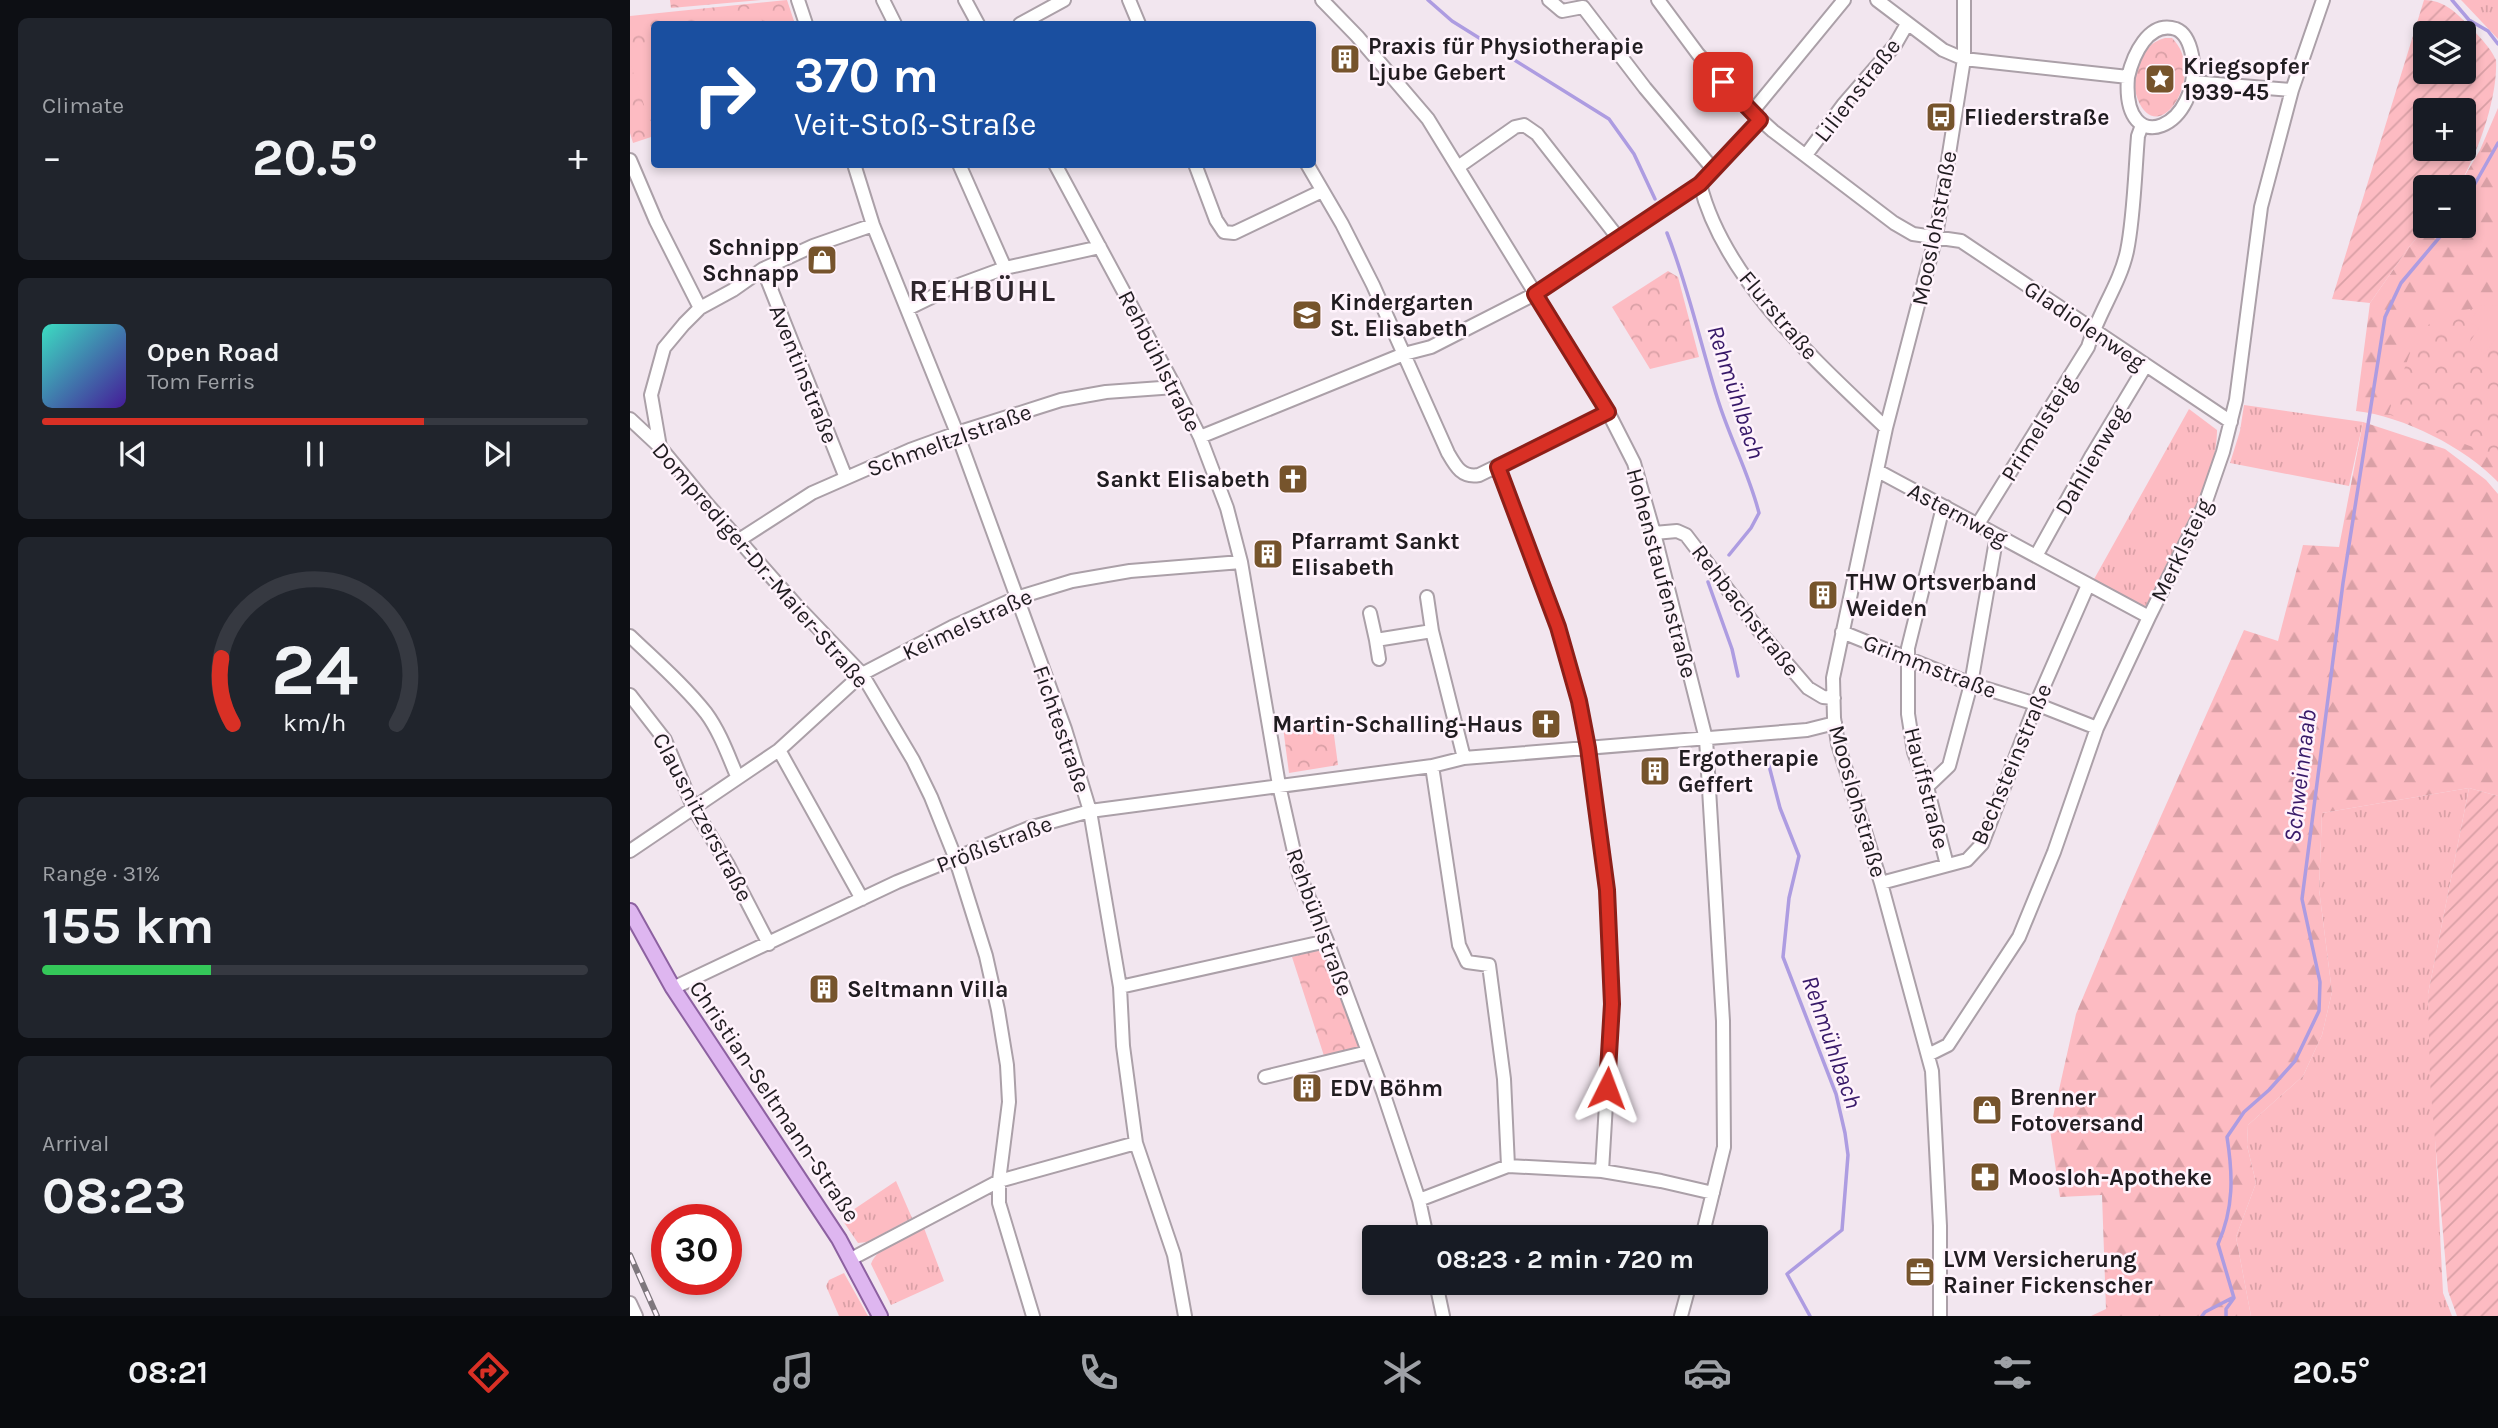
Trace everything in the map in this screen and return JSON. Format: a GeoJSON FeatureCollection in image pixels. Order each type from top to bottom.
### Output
{"type":"FeatureCollection","features":[{"type":"Feature","properties":{"kind":"main road","name":"Christian-Seltmann-Straße"},"geometry":{"type":"LineString","coordinates":[[630,911],[673,988],[851,1259],[880,1316]]}},
{"type":"Feature","properties":{"kind":"street"},"geometry":{"type":"LineString","coordinates":[[798,0],[805,21]]}},
{"type":"Feature","properties":{"kind":"street"},"geometry":{"type":"LineString","coordinates":[[883,0],[894,21]]}},
{"type":"Feature","properties":{"kind":"street"},"geometry":{"type":"LineString","coordinates":[[965,0],[976,21]]}},
{"type":"Feature","properties":{"kind":"street"},"geometry":{"type":"LineString","coordinates":[[1026,21],[1064,0]]}},
{"type":"Feature","properties":{"kind":"street"},"geometry":{"type":"LineString","coordinates":[[1129,0],[1138,21]]}},
{"type":"Feature","properties":{"kind":"street","name":"Hohenstaufenstraße"},"geometry":{"type":"LineString","coordinates":[[1322,0],[1357,36],[1428,119],[1608,412],[1634,463],[1706,739],[1723,1021],[1724,1147],[1705,1225]]}},
{"type":"Feature","properties":{"kind":"street"},"geometry":{"type":"LineString","coordinates":[[1549,0],[1562,11],[1583,8],[1713,169]]}},
{"type":"Feature","properties":{"kind":"street"},"geometry":{"type":"LineString","coordinates":[[1569,10],[1581,0]]}},
{"type":"Feature","properties":{"kind":"street","name":"Gladiolenweg"},"geometry":{"type":"LineString","coordinates":[[1658,0],[1698,54],[1756,116],[1894,223],[1913,234],[1961,241],[2231,422]]}},
{"type":"Feature","properties":{"kind":"street"},"geometry":{"type":"LineString","coordinates":[[1200,437],[1404,355],[1431,347],[1535,294],[1619,239],[1700,184],[1756,116],[1844,0]]}},
{"type":"Feature","properties":{"kind":"street"},"geometry":{"type":"LineString","coordinates":[[1877,0],[1943,50],[1964,60],[2128,77]]}},
{"type":"Feature","properties":{"kind":"street","name":"Mooslohstraße"},"geometry":{"type":"LineString","coordinates":[[1940,1316],[1937,1150],[1932,1071],[1881,883],[1839,744],[1833,678],[1886,428],[1936,236],[1964,60],[1965,0]]}},
{"type":"Feature","properties":{"kind":"street","name":"Merklsteig"},"geometry":{"type":"LineString","coordinates":[[1928,1055],[1948,1045],[2019,937],[2054,852],[2097,728],[2206,504],[2231,422],[2255,234],[2292,90],[2323,0]]}},
{"type":"Feature","properties":{"kind":"street","name":"Lilienstraße"},"geometry":{"type":"LineString","coordinates":[[1806,155],[1843,105],[1895,45],[1907,24]]}},
{"type":"Feature","properties":{"kind":"street"},"geometry":{"type":"LineString","coordinates":[[2173,28],[2180,32],[2189,43],[2193,66],[2192,82],[2187,102],[2177,117],[2168,124],[2152,128],[2142,125],[2135,118],[2128,102],[2128,77],[2134,55],[2146,38],[2161,29],[2173,28]]}},
{"type":"Feature","properties":{"kind":"street"},"geometry":{"type":"LineString","coordinates":[[2192,82],[2292,90]]}},
{"type":"Feature","properties":{"kind":"street"},"geometry":{"type":"LineString","coordinates":[[1458,167],[1515,127],[1524,125],[1537,134],[1619,239]]}},
{"type":"Feature","properties":{"kind":"street","name":"Primelsteig"},"geometry":{"type":"LineString","coordinates":[[1978,524],[2088,346],[2093,329],[2112,291],[2127,251],[2138,136],[2142,125]]}},
{"type":"Feature","properties":{"kind":"street"},"geometry":{"type":"LineString","coordinates":[[630,160],[656,220],[700,308]]}},
{"type":"Feature","properties":{"kind":"street","name":"Fichtestraße"},"geometry":{"type":"LineString","coordinates":[[855,168],[873,225],[957,433],[1065,729],[1090,811],[1119,987],[1123,1046],[1136,1143],[1174,1255],[1185,1316]]}},
{"type":"Feature","properties":{"kind":"street"},"geometry":{"type":"LineString","coordinates":[[961,168],[1005,268]]}},
{"type":"Feature","properties":{"kind":"street","name":"Rehbühlstraße"},"geometry":{"type":"LineString","coordinates":[[1057,168],[1200,437],[1227,508],[1241,562],[1279,785],[1299,874],[1368,1052],[1419,1200],[1424,1225]]}},
{"type":"Feature","properties":{"kind":"street"},"geometry":{"type":"LineString","coordinates":[[1196,168],[1216,220],[1224,232],[1234,233],[1322,191]]}},
{"type":"Feature","properties":{"kind":"street"},"geometry":{"type":"LineString","coordinates":[[1309,168],[1367,273],[1455,465],[1466,475],[1471,476],[1498,467],[1608,412]]}},
{"type":"Feature","properties":{"kind":"street","name":"Flurstraße"},"geometry":{"type":"LineString","coordinates":[[1700,184],[1711,222],[1743,272],[1789,332],[1886,428]]}},
{"type":"Feature","properties":{"kind":"street"},"geometry":{"type":"LineString","coordinates":[[660,447],[651,395],[664,348],[700,308],[763,269],[813,246],[873,225]]}},
{"type":"Feature","properties":{"kind":"street"},"geometry":{"type":"LineString","coordinates":[[907,309],[948,289],[1005,268],[1100,247]]}},
{"type":"Feature","properties":{"kind":"street","name":"Aventinstraße"},"geometry":{"type":"LineString","coordinates":[[763,269],[846,478]]}},
{"type":"Feature","properties":{"kind":"street","name":"Dahlienweg"},"geometry":{"type":"LineString","coordinates":[[2036,556],[2146,365]]}},
{"type":"Feature","properties":{"kind":"street","name":"Schmeltzlstraße"},"geometry":{"type":"LineString","coordinates":[[739,540],[811,493],[957,433],[1061,400],[1106,392],[1175,387]]}},
{"type":"Feature","properties":{"kind":"street","name":"Domprediger-Dr.-Maier-Straße"},"geometry":{"type":"LineString","coordinates":[[630,419],[660,447],[797,606],[862,674],[913,760],[956,857],[986,956],[1007,1065],[1009,1102],[999,1181],[999,1203],[1033,1316]]}},
{"type":"Feature","properties":{"kind":"street"},"geometry":{"type":"LineString","coordinates":[[630,440],[641,431]]}},
{"type":"Feature","properties":{"kind":"street"},"geometry":{"type":"LineString","coordinates":[[1498,467],[1558,627],[1579,701],[1588,748],[1607,890],[1612,1004],[1602,1171]]}},
{"type":"Feature","properties":{"kind":"street","name":"Asternweg"},"geometry":{"type":"LineString","coordinates":[[1878,471],[2149,617]]}},
{"type":"Feature","properties":{"kind":"street","name":"Hauffstraße"},"geometry":{"type":"LineString","coordinates":[[1946,507],[1941,515],[1908,648],[1908,714],[1914,752],[1927,787],[1947,865]]}},
{"type":"Feature","properties":{"kind":"street","name":"Rehbachstraße"},"geometry":{"type":"LineString","coordinates":[[1654,533],[1677,531],[1686,535],[1764,637],[1808,688],[1824,697],[1834,698]]}},
{"type":"Feature","properties":{"kind":"street"},"geometry":{"type":"LineString","coordinates":[[1927,787],[1949,766],[1971,684],[1995,546],[2000,537]]}},
{"type":"Feature","properties":{"kind":"street","name":"Keimelstraße"},"geometry":{"type":"LineString","coordinates":[[630,851],[779,750],[862,674],[952,627],[1017,598],[1072,581],[1129,571],[1241,562]]}},
{"type":"Feature","properties":{"kind":"street","name":"Bechsteinstraße"},"geometry":{"type":"LineString","coordinates":[[1881,883],[1967,860],[1982,844],[2036,704],[2088,585]]}},
{"type":"Feature","properties":{"kind":"street"},"geometry":{"type":"LineString","coordinates":[[1427,597],[1432,631],[1464,758]]}},
{"type":"Feature","properties":{"kind":"street"},"geometry":{"type":"LineString","coordinates":[[1370,613],[1380,659]]}},
{"type":"Feature","properties":{"kind":"street"},"geometry":{"type":"LineString","coordinates":[[1376,640],[1432,631]]}},
{"type":"Feature","properties":{"kind":"street","name":"Grimmstraße"},"geometry":{"type":"LineString","coordinates":[[1842,632],[1971,684],[2036,704],[2097,728]]}},
{"type":"Feature","properties":{"kind":"street"},"geometry":{"type":"LineString","coordinates":[[630,636],[687,691],[706,714],[721,738],[737,776]]}},
{"type":"Feature","properties":{"kind":"street","name":"Clausnitzerstraße"},"geometry":{"type":"LineString","coordinates":[[630,695],[665,740],[693,807],[728,864],[769,944]]}},
{"type":"Feature","properties":{"kind":"street","name":"Prößlstraße"},"geometry":{"type":"LineString","coordinates":[[673,988],[956,857],[1029,828],[1090,811],[1432,766],[1464,758],[1807,730],[1835,723]]}},
{"type":"Feature","properties":{"kind":"street"},"geometry":{"type":"LineString","coordinates":[[779,750],[862,899]]}},
{"type":"Feature","properties":{"kind":"street"},"geometry":{"type":"LineString","coordinates":[[1432,766],[1459,945],[1467,962],[1489,965],[1504,1079],[1508,1166]]}},
{"type":"Feature","properties":{"kind":"street"},"geometry":{"type":"LineString","coordinates":[[1119,987],[1327,941]]}},
{"type":"Feature","properties":{"kind":"street"},"geometry":{"type":"LineString","coordinates":[[1265,1077],[1368,1052]]}},
{"type":"Feature","properties":{"kind":"street"},"geometry":{"type":"LineString","coordinates":[[851,1259],[999,1181],[1136,1143]]}},
{"type":"Feature","properties":{"kind":"street"},"geometry":{"type":"LineString","coordinates":[[1419,1200],[1508,1166],[1602,1171],[1713,1193]]}},
{"type":"Feature","properties":{"kind":"street"},"geometry":{"type":"LineString","coordinates":[[1439,1295],[1443,1316]]}},
{"type":"Feature","properties":{"kind":"street"},"geometry":{"type":"LineString","coordinates":[[1681,1316],[1687,1295]]}},
{"type":"Feature","properties":{"kind":"street"},"geometry":{"type":"LineString","coordinates":[[630,1303],[636,1316]]}},
{"type":"Feature","properties":{"kind":"green space"},"geometry":{"type":"Polygon","coordinates":[[[670,0],[761,0],[671,8],[670,0]]]}},
{"type":"Feature","properties":{"kind":"green space"},"geometry":{"type":"Polygon","coordinates":[[[787,0],[794,21],[651,21],[651,137],[633,143],[630,133],[630,16],[787,0]]]}},
{"type":"Feature","properties":{"kind":"green space"},"geometry":{"type":"Polygon","coordinates":[[[2424,0],[2449,8],[2464,21],[2418,21],[2424,0]]]}},
{"type":"Feature","properties":{"kind":"green space"},"geometry":{"type":"Polygon","coordinates":[[[2461,0],[2498,0],[2498,39],[2463,2],[2461,0]]]}},
{"type":"Feature","properties":{"kind":"green space"},"geometry":{"type":"Polygon","coordinates":[[[757,6],[762,21],[712,21],[757,6]]]}},
{"type":"Feature","properties":{"kind":"green space"},"geometry":{"type":"Polygon","coordinates":[[[2476,34],[2496,60],[2494,92],[2479,143],[2476,150],[2476,98],[2413,98],[2413,161],[2471,161],[2464,175],[2413,175],[2413,238],[2417,238],[2370,303],[2332,299],[2413,36],[2413,84],[2476,84],[2476,34]]]}},
{"type":"Feature","properties":{"kind":"green space"},"geometry":{"type":"Polygon","coordinates":[[[2165,38],[2172,38],[2182,53],[2185,69],[2183,86],[2176,101],[2167,112],[2157,116],[2147,113],[2138,100],[2135,76],[2147,49],[2165,38]]]}},
{"type":"Feature","properties":{"kind":"green space"},"geometry":{"type":"Polygon","coordinates":[[[651,42],[651,120],[630,63],[630,49],[651,42]]]}},
{"type":"Feature","properties":{"kind":"green space"},"geometry":{"type":"Polygon","coordinates":[[[2498,108],[2498,482],[2469,457],[2433,436],[2394,419],[2356,411],[2370,303],[2417,238],[2476,238],[2476,175],[2465,175],[2476,161],[2498,108]]]}},
{"type":"Feature","properties":{"kind":"green space"},"geometry":{"type":"Polygon","coordinates":[[[1668,271],[1678,277],[1699,357],[1650,369],[1612,307],[1668,271]]]}},
{"type":"Feature","properties":{"kind":"green space"},"geometry":{"type":"Polygon","coordinates":[[[2498,305],[2498,457],[2388,414],[2418,331],[2450,312],[2498,305]]]}},
{"type":"Feature","properties":{"kind":"green space"},"geometry":{"type":"Polygon","coordinates":[[[2498,305],[2498,341],[2495,339],[2485,354],[2469,343],[2479,328],[2470,323],[2479,306],[2498,305]]]}},
{"type":"Feature","properties":{"kind":"green space"},"geometry":{"type":"Polygon","coordinates":[[[2244,405],[2363,422],[2349,486],[2230,463],[2240,431],[2244,405]]]}},
{"type":"Feature","properties":{"kind":"green space"},"geometry":{"type":"Polygon","coordinates":[[[2189,409],[2217,430],[2210,473],[2191,521],[2145,607],[2093,581],[2189,409]]]}},
{"type":"Feature","properties":{"kind":"green space"},"geometry":{"type":"Polygon","coordinates":[[[2363,422],[2445,449],[2486,480],[2498,494],[2498,796],[2469,788],[2322,813],[2319,889],[2332,992],[2322,1035],[2303,1076],[2248,1125],[2247,1145],[2256,1183],[2236,1237],[2251,1316],[2091,1316],[2106,1309],[2102,1195],[2060,1197],[2050,1130],[2076,1014],[2244,630],[2278,641],[2303,545],[2339,547],[2363,422]]]}},
{"type":"Feature","properties":{"kind":"green space"},"geometry":{"type":"Polygon","coordinates":[[[1332,720],[1338,765],[1289,773],[1283,727],[1332,720]]]}},
{"type":"Feature","properties":{"kind":"green space"},"geometry":{"type":"Polygon","coordinates":[[[2469,788],[2428,994],[2443,1293],[2452,1316],[2251,1316],[2236,1237],[2256,1183],[2247,1145],[2248,1125],[2303,1076],[2322,1035],[2332,992],[2319,889],[2322,813],[2469,788]]]}},
{"type":"Feature","properties":{"kind":"green space"},"geometry":{"type":"Polygon","coordinates":[[[2469,788],[2498,796],[2498,1316],[2457,1316],[2448,1291],[2430,1082],[2428,994],[2469,788]]]}},
{"type":"Feature","properties":{"kind":"green space"},"geometry":{"type":"Polygon","coordinates":[[[1324,948],[1360,1049],[1325,1059],[1292,957],[1324,948]]]}},
{"type":"Feature","properties":{"kind":"green space"},"geometry":{"type":"Polygon","coordinates":[[[896,1181],[912,1218],[867,1242],[858,1243],[841,1218],[896,1181]]]}},
{"type":"Feature","properties":{"kind":"green space"},"geometry":{"type":"Polygon","coordinates":[[[924,1228],[944,1281],[891,1305],[871,1264],[886,1247],[924,1228]]]}},
{"type":"Feature","properties":{"kind":"green space"},"geometry":{"type":"Polygon","coordinates":[[[844,1273],[868,1316],[839,1316],[826,1286],[829,1280],[844,1273]]]}},
{"type":"Feature","properties":{"kind":"waterway","name":"Rehmühlbach"},"geometry":{"type":"LineString","coordinates":[[1428,0],[1452,21],[1609,119],[1634,154],[1655,199]]}},
{"type":"Feature","properties":{"kind":"waterway","name":"Schweinnaab"},"geometry":{"type":"LineString","coordinates":[[2452,0],[2469,20],[2488,31],[2498,44]]}},
{"type":"Feature","properties":{"kind":"waterway","name":"Schweinnaab"},"geometry":{"type":"LineString","coordinates":[[2476,182],[2498,143]]}},
{"type":"Feature","properties":{"kind":"waterway","name":"Rehmühlbach"},"geometry":{"type":"LineString","coordinates":[[1667,233],[1688,294],[1722,412],[1759,513],[1751,528],[1729,555]]}},
{"type":"Feature","properties":{"kind":"waterway","name":"Schweinnaab"},"geometry":{"type":"LineString","coordinates":[[2226,1316],[2226,1309],[2234,1298],[2218,1244],[2227,1217],[2231,1191],[2227,1137],[2244,1112],[2269,1090],[2295,1061],[2319,1011],[2320,982],[2302,899],[2343,583],[2385,317],[2401,283],[2439,238]]}},
{"type":"Feature","properties":{"kind":"waterway","name":"Rehmühlbach"},"geometry":{"type":"LineString","coordinates":[[1708,582],[1732,649],[1738,676]]}},
{"type":"Feature","properties":{"kind":"waterway","name":"Rehmühlbach"},"geometry":{"type":"LineString","coordinates":[[1766,754],[1780,808],[1799,856],[1789,898],[1783,957],[1836,1094],[1848,1155],[1842,1230],[1787,1274],[1810,1316]]}},
{"type":"Feature","properties":{"kind":"waterway"},"geometry":{"type":"LineString","coordinates":[[2202,1316],[2232,1298]]}},
{"type":"Feature","properties":{"kind":"railway"},"geometry":{"type":"LineString","coordinates":[[630,1255],[657,1316]]}},
{"type":"Feature","properties":{"kind":"place","name":"Praxis für Physiotherapie Ljube Gebert"},"geometry":{"type":"Point","coordinates":[1345,59]}},
{"type":"Feature","properties":{"kind":"place","name":"Kriegsopfer 1939-45"},"geometry":{"type":"Point","coordinates":[2160,79]}},
{"type":"Feature","properties":{"kind":"place","name":"Fliederstraße"},"geometry":{"type":"Point","coordinates":[1941,117]}},
{"type":"Feature","properties":{"kind":"place","name":"Schnipp Schnapp"},"geometry":{"type":"Point","coordinates":[822,260]}},
{"type":"Feature","properties":{"kind":"place","name":"Kindergarten St. Elisabeth"},"geometry":{"type":"Point","coordinates":[1307,315]}},
{"type":"Feature","properties":{"kind":"place","name":"Sankt Elisabeth"},"geometry":{"type":"Point","coordinates":[1293,479]}},
{"type":"Feature","properties":{"kind":"place","name":"Pfarramt Sankt Elisabeth"},"geometry":{"type":"Point","coordinates":[1268,554]}},
{"type":"Feature","properties":{"kind":"place","name":"THW Ortsverband Weiden"},"geometry":{"type":"Point","coordinates":[1823,595]}},
{"type":"Feature","properties":{"kind":"place","name":"Martin-Schalling-Haus"},"geometry":{"type":"Point","coordinates":[1546,724]}},
{"type":"Feature","properties":{"kind":"place","name":"Ergotherapie Geffert"},"geometry":{"type":"Point","coordinates":[1655,771]}},
{"type":"Feature","properties":{"kind":"place","name":"Seltmann Villa"},"geometry":{"type":"Point","coordinates":[824,989]}},
{"type":"Feature","properties":{"kind":"place","name":"EDV Böhm"},"geometry":{"type":"Point","coordinates":[1307,1088]}},
{"type":"Feature","properties":{"kind":"place","name":"Brenner Fotoversand"},"geometry":{"type":"Point","coordinates":[1987,1110]}},
{"type":"Feature","properties":{"kind":"place","name":"Moosloh-Apotheke"},"geometry":{"type":"Point","coordinates":[1985,1177]}},
{"type":"Feature","properties":{"kind":"place","name":"LVM Versicherung Rainer Fickenscher"},"geometry":{"type":"Point","coordinates":[1920,1272]}},
{"type":"Feature","properties":{"kind":"district","name":"REHBÜHL"},"geometry":{"type":"Point","coordinates":[983,291]}},
{"type":"Feature","properties":{"kind":"route"},"geometry":{"type":"LineString","coordinates":[[1607,1088],[1612,1004],[1607,890],[1588,748],[1579,701],[1558,627],[1498,467],[1608,412],[1535,294],[1700,184],[1760,120],[1723,82]]}}]}
